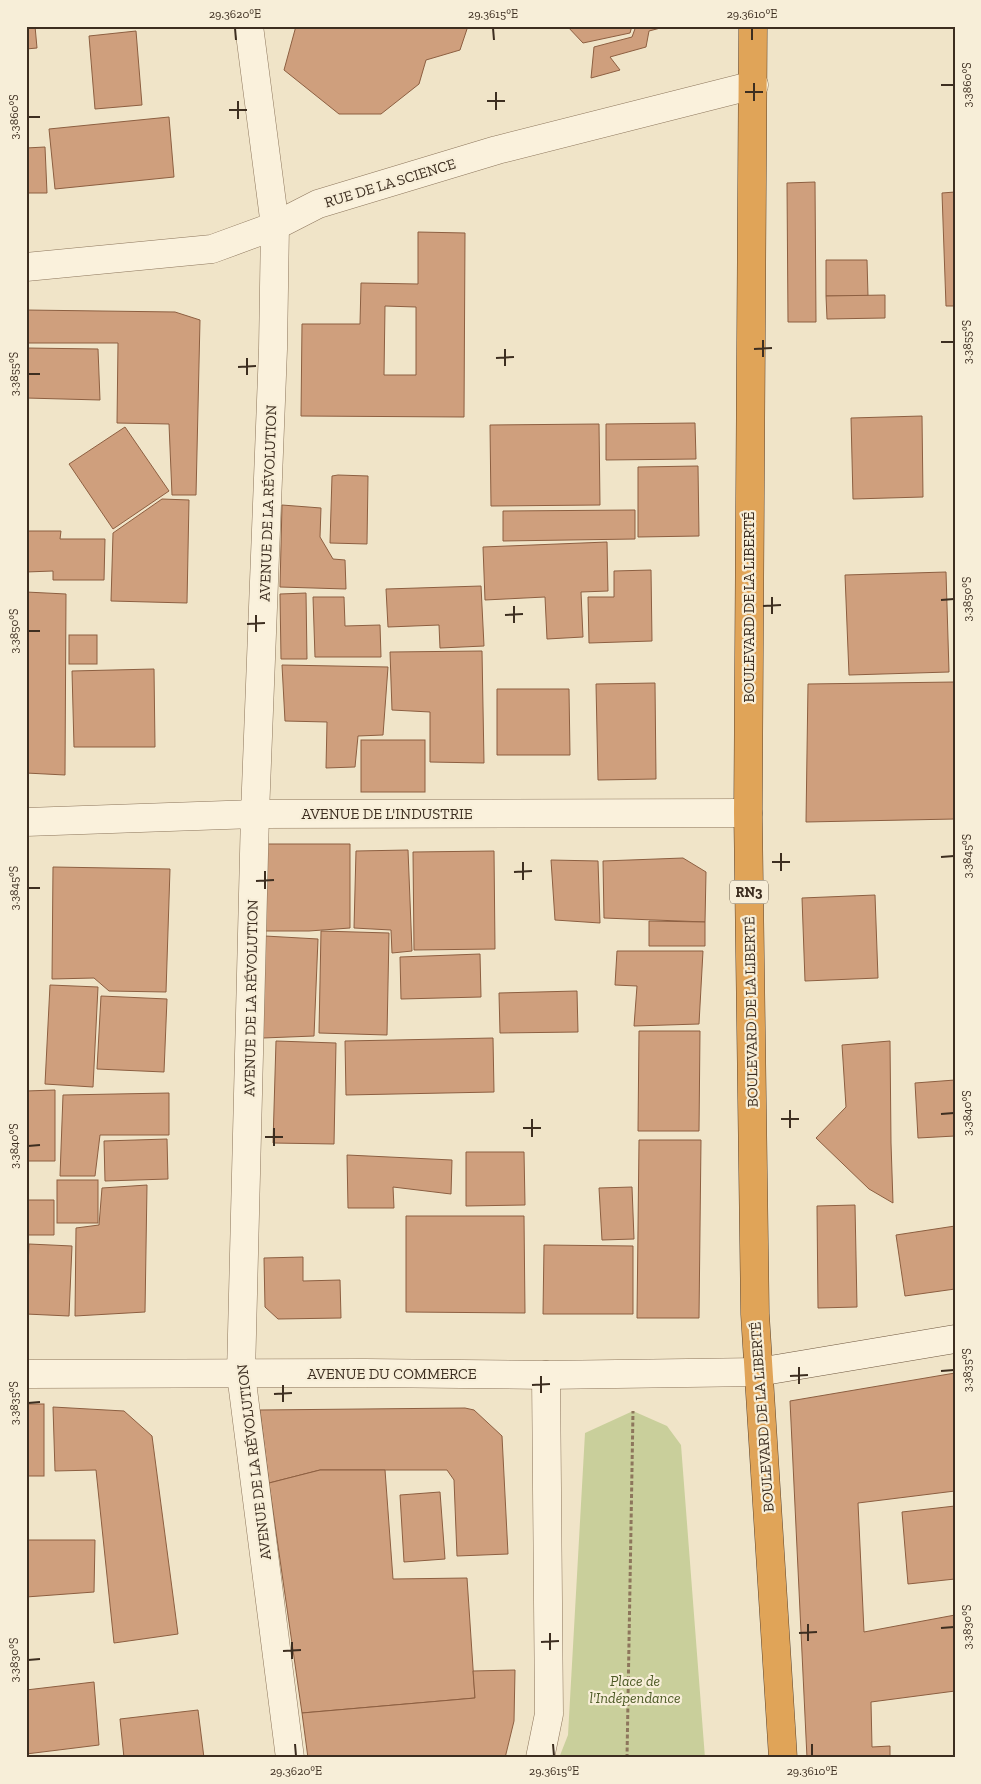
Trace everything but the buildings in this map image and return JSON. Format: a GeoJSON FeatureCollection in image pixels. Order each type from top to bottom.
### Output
{"type":"FeatureCollection","features":[{"type":"Feature","properties":{"kind":"highway","name":"BOULEVARD DE LA LIBERTÉ"},"geometry":{"type":"LineString","coordinates":[[754,26],[748,813],[755,1314],[783,1758]]}},
{"type":"Feature","properties":{"kind":"street","name":"AVENUE DE LA RÉVOLUTION"},"geometry":{"type":"LineString","coordinates":[[249,26],[275,226],[273,368],[255,814],[241,1374],[290,1758]]}},
{"type":"Feature","properties":{"kind":"street","name":"RUE DE LA SCIENCE"},"geometry":{"type":"LineString","coordinates":[[26,268],[212,249],[275,226],[318,204],[497,150],[754,85]]}},
{"type":"Feature","properties":{"kind":"street","name":"AVENUE DE L'INDUSTRIE"},"geometry":{"type":"LineString","coordinates":[[26,822],[255,814],[748,813]]}},
{"type":"Feature","properties":{"kind":"street","name":"AVENUE DU COMMERCE"},"geometry":{"type":"LineString","coordinates":[[26,1374],[365,1373],[546,1375],[758,1372],[955,1339]]}},
{"type":"Feature","properties":{"kind":"street"},"geometry":{"type":"LineString","coordinates":[[540,1758],[549,1714],[546,1375]]}},
{"type":"Feature","properties":{"kind":"path"},"geometry":{"type":"LineString","coordinates":[[627,1758],[633,1411]]}},
{"type":"Feature","properties":{"kind":"green space","name":"Place de l'Indépendance"},"geometry":{"type":"Polygon","coordinates":[[[633,1411],[667,1426],[681,1445],[705,1758],[559,1758],[568,1735],[585,1433],[633,1411]]]}}]}
